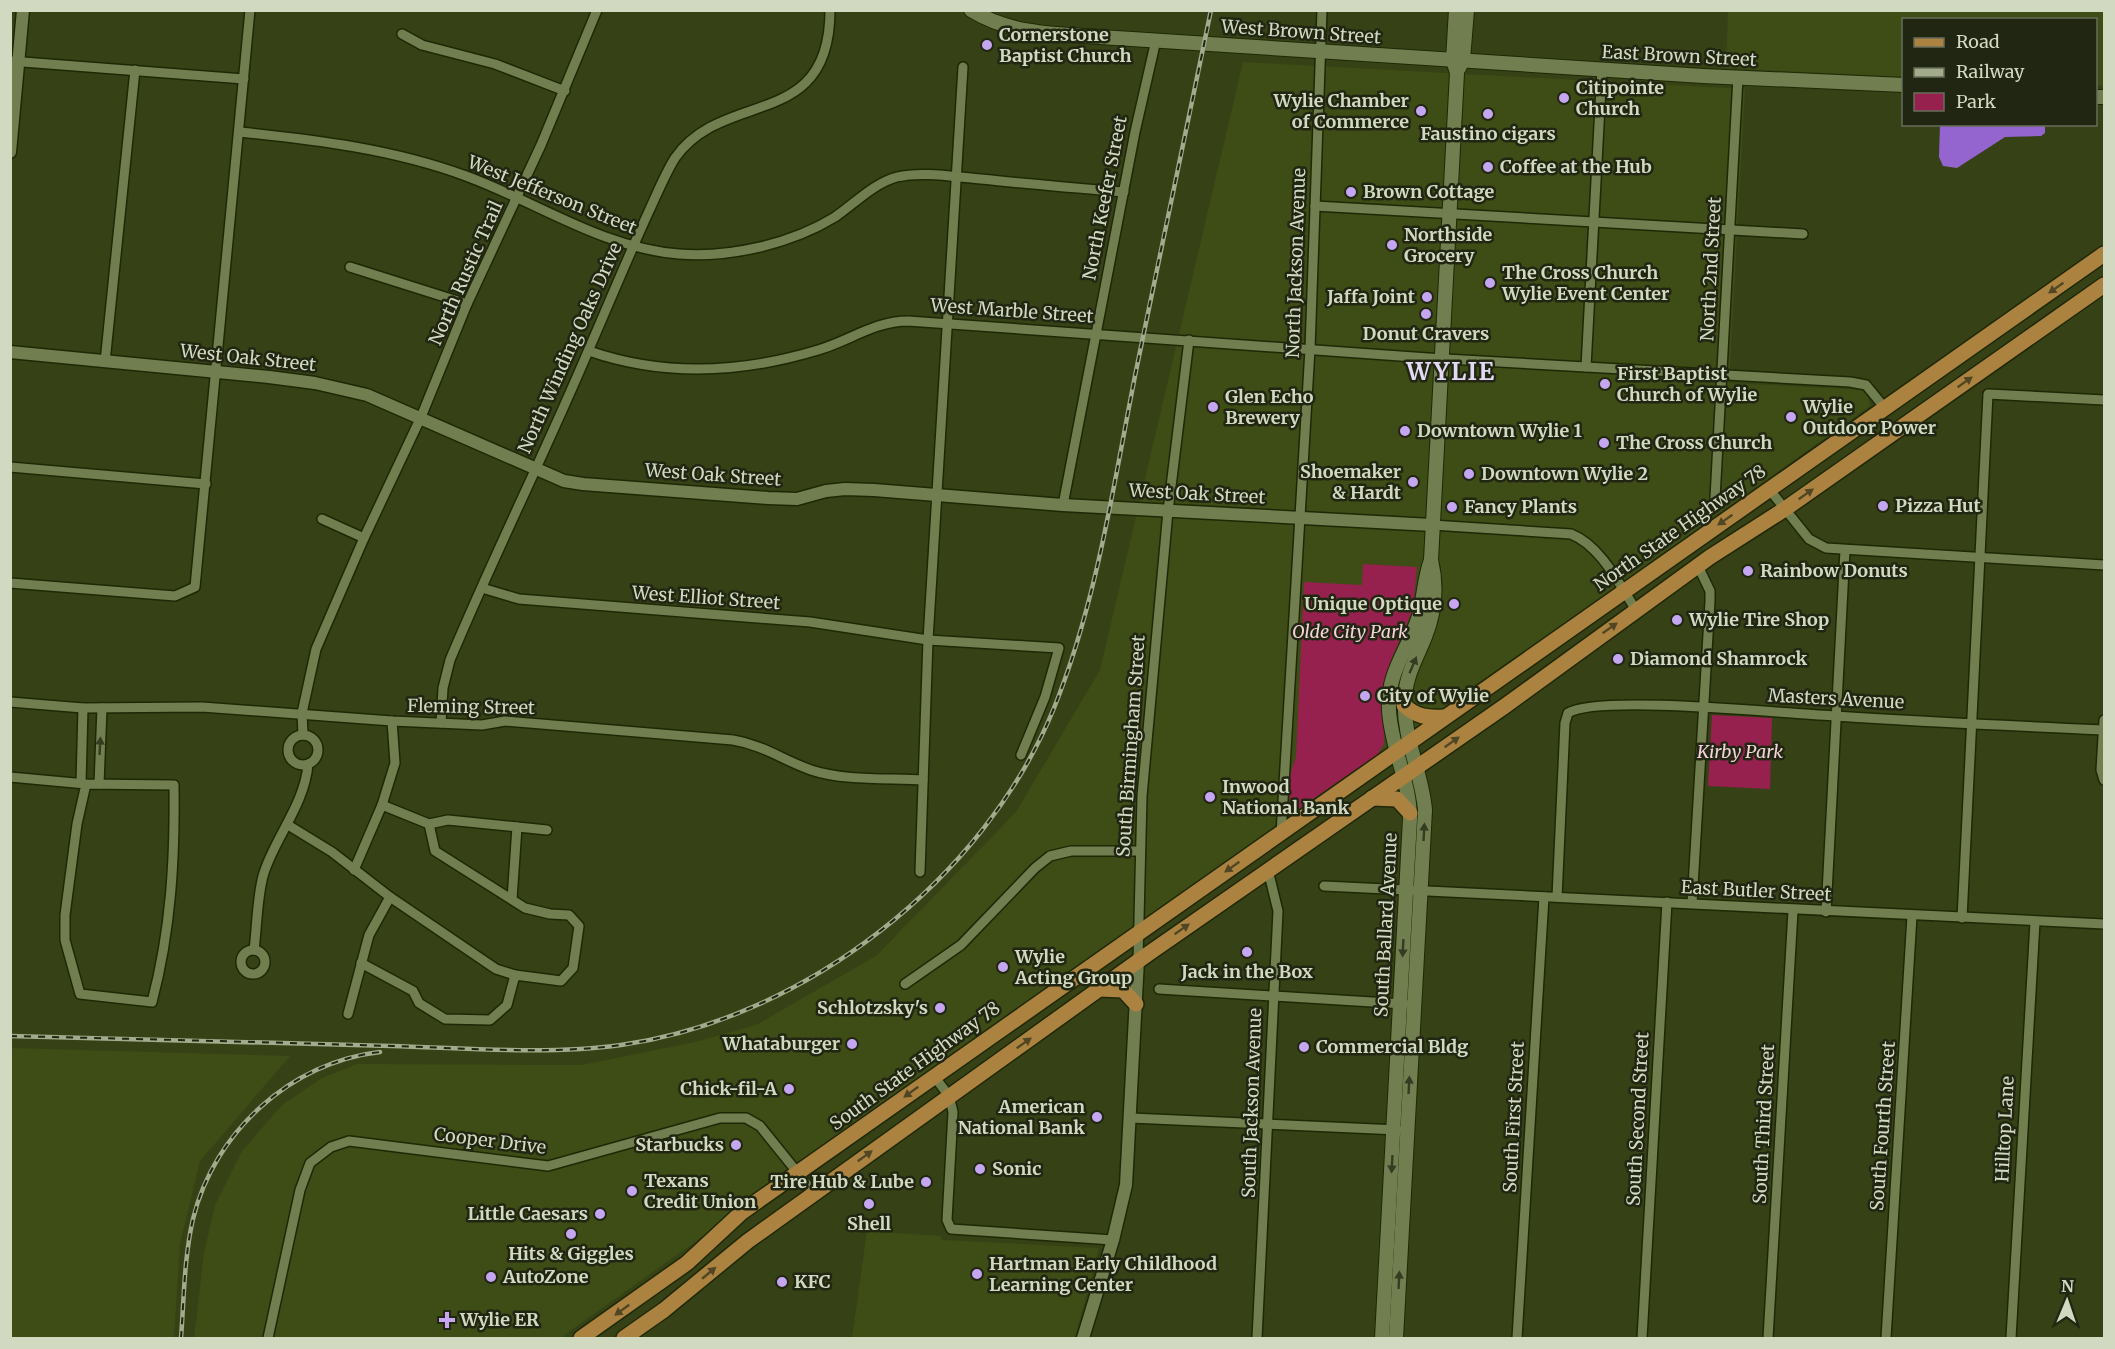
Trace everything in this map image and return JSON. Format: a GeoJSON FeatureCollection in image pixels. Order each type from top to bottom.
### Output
{"type":"FeatureCollection","features":[{"type":"Feature","properties":{"kind":"main road","name":"West Brown Street"},"geometry":{"type":"LineString","coordinates":[[971,10],[994,23],[1019,29],[1457,64]]}},
{"type":"Feature","properties":{"kind":"main road"},"geometry":{"type":"LineString","coordinates":[[1456,10],[1457,64]]}},
{"type":"Feature","properties":{"kind":"main road"},"geometry":{"type":"LineString","coordinates":[[1457,64],[1467,10]]}},
{"type":"Feature","properties":{"kind":"main road","name":"East Brown Street"},"geometry":{"type":"LineString","coordinates":[[1457,64],[1602,69],[1902,85]]}},
{"type":"Feature","properties":{"kind":"main road","name":"South Ballard Avenue"},"geometry":{"type":"LineString","coordinates":[[1382,1337],[1400,1130],[1414,1005],[1425,810],[1410,772],[1396,752],[1390,720],[1390,687],[1396,663],[1417,620],[1431,560],[1457,64]]}},
{"type":"Feature","properties":{"kind":"main road","name":"North State Highway 78"},"geometry":{"type":"LineString","coordinates":[[1396,752],[2104,254]]}},
{"type":"Feature","properties":{"kind":"main road"},"geometry":{"type":"LineString","coordinates":[[624,1338],[664,1310],[748,1240],[1138,960],[1410,772],[1698,566],[1785,509],[2104,286]]}},
{"type":"Feature","properties":{"kind":"main road","name":"South Ballard Avenue"},"geometry":{"type":"LineString","coordinates":[[1396,1338],[1400,1130],[1399,1004],[1410,813],[1410,742],[1404,705],[1408,676],[1428,628],[1433,608],[1435,576],[1431,560]]}},
{"type":"Feature","properties":{"kind":"main road"},"geometry":{"type":"LineString","coordinates":[[1404,705],[1410,711],[1424,717],[1444,717]]}},
{"type":"Feature","properties":{"kind":"main road","name":"South State Highway 78"},"geometry":{"type":"LineString","coordinates":[[582,1338],[687,1263],[741,1212],[1396,752]]}},
{"type":"Feature","properties":{"kind":"main road"},"geometry":{"type":"LineString","coordinates":[[1372,798],[1397,799],[1410,813]]}},
{"type":"Feature","properties":{"kind":"main road"},"geometry":{"type":"LineString","coordinates":[[1099,989],[1123,990],[1136,1004]]}},
{"type":"Feature","properties":{"kind":"main road"},"geometry":{"type":"LineString","coordinates":[[651,1289],[664,1310]]}},
{"type":"Feature","properties":{"kind":"main road"},"geometry":{"type":"LineString","coordinates":[[1382,1337],[1396,1338]]}},
{"type":"Feature","properties":{"kind":"street"},"geometry":{"type":"LineString","coordinates":[[10,152],[15,61],[23,10]]}},
{"type":"Feature","properties":{"kind":"street"},"geometry":{"type":"LineString","coordinates":[[10,583],[175,596],[195,587],[250,10]]}},
{"type":"Feature","properties":{"kind":"street","name":"North Rustic Trail"},"geometry":{"type":"LineString","coordinates":[[303,735],[302,713],[316,649],[364,538],[421,417],[467,304],[518,198],[565,91],[597,10]]}},
{"type":"Feature","properties":{"kind":"street","name":"North Winding Oaks Drive"},"geometry":{"type":"LineString","coordinates":[[441,723],[443,688],[450,660],[589,351],[632,246],[674,160],[686,144],[706,130],[781,100],[801,87],[812,75],[825,50],[830,10]]}},
{"type":"Feature","properties":{"kind":"street","name":"North Jackson Avenue"},"geometry":{"type":"LineString","coordinates":[[1299,517],[1310,349],[1322,10]]}},
{"type":"Feature","properties":{"kind":"street"},"geometry":{"type":"LineString","coordinates":[[402,34],[422,45],[495,64],[565,91]]}},
{"type":"Feature","properties":{"kind":"street","name":"North Keefer Street"},"geometry":{"type":"LineString","coordinates":[[1063,505],[1095,333],[1156,40]]}},
{"type":"Feature","properties":{"kind":"street"},"geometry":{"type":"LineString","coordinates":[[15,61],[244,79]]}},
{"type":"Feature","properties":{"kind":"street"},"geometry":{"type":"LineString","coordinates":[[920,872],[928,640],[963,67]]}},
{"type":"Feature","properties":{"kind":"street"},"geometry":{"type":"LineString","coordinates":[[1586,367],[1602,69]]}},
{"type":"Feature","properties":{"kind":"street"},"geometry":{"type":"LineString","coordinates":[[105,362],[135,70]]}},
{"type":"Feature","properties":{"kind":"street","name":"North 2nd Street"},"geometry":{"type":"LineString","coordinates":[[1715,498],[1738,77]]}},
{"type":"Feature","properties":{"kind":"street","name":"West Jefferson Street"},"geometry":{"type":"LineString","coordinates":[[240,132],[373,149],[467,177],[601,236],[632,246],[682,254],[740,250],[805,231],[833,218],[896,178],[955,177],[1124,192]]}},
{"type":"Feature","properties":{"kind":"street"},"geometry":{"type":"LineString","coordinates":[[1315,206],[1803,234]]}},
{"type":"Feature","properties":{"kind":"street"},"geometry":{"type":"LineString","coordinates":[[350,267],[467,304]]}},
{"type":"Feature","properties":{"kind":"street","name":"West Marble Street"},"geometry":{"type":"LineString","coordinates":[[589,351],[617,361],[671,369],[732,369],[761,365],[817,350],[892,321],[948,323],[1443,359],[1860,382],[1866,385],[1884,407]]}},
{"type":"Feature","properties":{"kind":"street","name":"South Birmingham Street"},"geometry":{"type":"LineString","coordinates":[[1083,1338],[1113,1240],[1126,1185],[1140,930],[1142,796],[1168,511],[1189,340]]}},
{"type":"Feature","properties":{"kind":"street","name":"West Oak Street"},"geometry":{"type":"LineString","coordinates":[[10,352],[215,372],[339,388],[367,395],[421,417],[564,481],[583,484],[768,498],[797,498],[845,489],[1063,505],[1432,525]]}},
{"type":"Feature","properties":{"kind":"street"},"geometry":{"type":"LineString","coordinates":[[1962,918],[1988,394],[2104,399]]}},
{"type":"Feature","properties":{"kind":"street"},"geometry":{"type":"LineString","coordinates":[[10,467],[206,484]]}},
{"type":"Feature","properties":{"kind":"street"},"geometry":{"type":"LineString","coordinates":[[1769,489],[1809,539],[1826,548],[2104,565]]}},
{"type":"Feature","properties":{"kind":"street"},"geometry":{"type":"LineString","coordinates":[[1281,834],[1299,517]]}},
{"type":"Feature","properties":{"kind":"street"},"geometry":{"type":"LineString","coordinates":[[322,519],[364,538]]}},
{"type":"Feature","properties":{"kind":"street"},"geometry":{"type":"LineString","coordinates":[[1432,525],[1571,534],[1591,546],[1636,610]]}},
{"type":"Feature","properties":{"kind":"street"},"geometry":{"type":"LineString","coordinates":[[1826,912],[1845,550]]}},
{"type":"Feature","properties":{"kind":"street"},"geometry":{"type":"LineString","coordinates":[[1692,903],[1710,591],[1698,566]]}},
{"type":"Feature","properties":{"kind":"street","name":"West Elliot Street"},"geometry":{"type":"LineString","coordinates":[[482,588],[519,599],[810,622],[928,640],[1059,648],[1045,697],[1021,755]]}},
{"type":"Feature","properties":{"kind":"street","name":"Fleming Street"},"geometry":{"type":"LineString","coordinates":[[10,702],[83,708],[202,708],[441,723],[482,724],[505,721],[733,740],[761,746],[793,763],[826,775],[923,780]]}},
{"type":"Feature","properties":{"kind":"street","name":"Masters Avenue"},"geometry":{"type":"LineString","coordinates":[[1557,897],[1568,713],[1585,706],[1704,708],[2104,730]]}},
{"type":"Feature","properties":{"kind":"street"},"geometry":{"type":"LineString","coordinates":[[10,777],[83,783],[99,784],[174,785],[171,898],[163,958],[152,1002],[80,994],[65,940],[65,915],[83,783],[83,708]]}},
{"type":"Feature","properties":{"kind":"street"},"geometry":{"type":"LineString","coordinates":[[99,784],[102,708]]}},
{"type":"Feature","properties":{"kind":"street"},"geometry":{"type":"LineString","coordinates":[[2104,720],[2101,770],[2104,780]]}},
{"type":"Feature","properties":{"kind":"street"},"geometry":{"type":"LineString","coordinates":[[354,870],[382,805],[395,763],[392,721]]}},
{"type":"Feature","properties":{"kind":"street"},"geometry":{"type":"LineString","coordinates":[[303,735],[313,739],[318,746],[317,756],[308,764],[298,764],[288,751],[293,739],[303,735]]}},
{"type":"Feature","properties":{"kind":"street"},"geometry":{"type":"LineString","coordinates":[[254,950],[263,875],[288,825],[308,775],[308,764]]}},
{"type":"Feature","properties":{"kind":"street"},"geometry":{"type":"LineString","coordinates":[[382,805],[429,824],[448,820],[548,830]]}},
{"type":"Feature","properties":{"kind":"street"},"geometry":{"type":"LineString","coordinates":[[288,825],[332,852],[390,897],[496,969],[515,975],[561,981],[573,968],[579,926],[569,915],[525,908],[435,851],[429,824]]}},
{"type":"Feature","properties":{"kind":"street"},"geometry":{"type":"LineString","coordinates":[[512,899],[517,827]]}},
{"type":"Feature","properties":{"kind":"street"},"geometry":{"type":"LineString","coordinates":[[905,984],[961,945],[1035,868],[1050,856],[1071,851],[1140,851]]}},
{"type":"Feature","properties":{"kind":"street","name":"South Jackson Avenue"},"geometry":{"type":"LineString","coordinates":[[1257,1338],[1278,911],[1268,870]]}},
{"type":"Feature","properties":{"kind":"street","name":"East Butler Street"},"geometry":{"type":"LineString","coordinates":[[1324,886],[2104,924]]}},
{"type":"Feature","properties":{"kind":"street"},"geometry":{"type":"LineString","coordinates":[[348,1014],[369,935],[390,897]]}},
{"type":"Feature","properties":{"kind":"street","name":"South First Street"},"geometry":{"type":"LineString","coordinates":[[1518,1338],[1544,897]]}},
{"type":"Feature","properties":{"kind":"street","name":"South Second Street"},"geometry":{"type":"LineString","coordinates":[[1642,1338],[1667,902]]}},
{"type":"Feature","properties":{"kind":"street","name":"South Third Street"},"geometry":{"type":"LineString","coordinates":[[1768,1338],[1794,910]]}},
{"type":"Feature","properties":{"kind":"street","name":"South Fourth Street"},"geometry":{"type":"LineString","coordinates":[[1886,1338],[1912,916]]}},
{"type":"Feature","properties":{"kind":"street","name":"Hilltop Lane"},"geometry":{"type":"LineString","coordinates":[[2011,1338],[2035,922]]}},
{"type":"Feature","properties":{"kind":"street"},"geometry":{"type":"LineString","coordinates":[[361,963],[412,992],[419,1003],[445,1019],[490,1020],[507,1005],[515,975]]}},
{"type":"Feature","properties":{"kind":"street"},"geometry":{"type":"LineString","coordinates":[[1159,989],[1414,1005]]}},
{"type":"Feature","properties":{"kind":"street"},"geometry":{"type":"LineString","coordinates":[[934,1076],[949,1096],[953,1112],[947,1220],[951,1229],[1113,1240]]}},
{"type":"Feature","properties":{"kind":"street","name":"Cooper Drive"},"geometry":{"type":"LineString","coordinates":[[268,1338],[300,1190],[310,1163],[331,1147],[349,1141],[548,1166],[720,1118],[746,1118],[771,1137],[814,1193]]}},
{"type":"Feature","properties":{"kind":"street"},"geometry":{"type":"LineString","coordinates":[[1131,1118],[1400,1130]]}},
{"type":"Feature","properties":{"kind":"shaded area"},"geometry":{"type":"Polygon","coordinates":[[[1728,11],[2104,11],[2104,86],[2097,85],[2097,18],[1902,18],[1902,77],[1726,68],[1728,11]]]}},
{"type":"Feature","properties":{"kind":"shaded area"},"geometry":{"type":"Polygon","coordinates":[[[1243,62],[1745,89],[1729,383],[1866,390],[1870,406],[560,1338],[194,1338],[204,1253],[215,1205],[242,1151],[282,1105],[322,1078],[357,1064],[582,1065],[695,1042],[756,1025],[876,956],[1016,812],[1100,670],[1243,62]]]}},
{"type":"Feature","properties":{"kind":"shaded area"},"geometry":{"type":"Polygon","coordinates":[[[1940,126],[2045,126],[2045,133],[2041,136],[2005,137],[1957,168],[1943,166],[1939,157],[1940,126]]]}},
{"type":"Feature","properties":{"kind":"shaded area"},"geometry":{"type":"Polygon","coordinates":[[[11,1048],[290,1056],[200,1161],[180,1244],[174,1338],[11,1338],[11,1048]]]}},
{"type":"Feature","properties":{"kind":"shaded area","name":"Hartman Early Childhood Learning Center"},"geometry":{"type":"Polygon","coordinates":[[[867,1231],[941,1236],[942,1240],[1099,1248],[1075,1338],[852,1338],[867,1231]]]}},
{"type":"Feature","properties":{"kind":"green space","name":"Olde City Park"},"geometry":{"type":"Polygon","coordinates":[[[1363,564],[1417,567],[1413,609],[1393,655],[1383,688],[1384,744],[1377,755],[1297,810],[1290,802],[1289,789],[1296,758],[1304,582],[1362,585],[1363,564]]]}},
{"type":"Feature","properties":{"kind":"green space","name":"Kirby Park"},"geometry":{"type":"Polygon","coordinates":[[[1712,715],[1772,718],[1770,789],[1708,786],[1712,715]]]}},
{"type":"Feature","properties":{"kind":"railway"},"geometry":{"type":"LineString","coordinates":[[10,1036],[507,1050],[565,1050],[621,1045],[689,1030],[756,1006],[820,972],[880,931],[934,883],[983,830],[1023,771],[1054,708],[1069,667],[1094,582],[1211,10]]}},
{"type":"Feature","properties":{"kind":"railway"},"geometry":{"type":"LineString","coordinates":[[181,1338],[186,1264],[193,1219],[203,1187],[219,1158],[238,1131],[261,1107],[287,1086],[316,1070],[347,1058],[380,1052]]}},
{"type":"Feature","properties":{"kind":"place","name":"Cornerstone Baptist Church"},"geometry":{"type":"Point","coordinates":[987,45]}},
{"type":"Feature","properties":{"kind":"place","name":"Citipointe Church"},"geometry":{"type":"Point","coordinates":[1564,98]}},
{"type":"Feature","properties":{"kind":"place","name":"Wylie Chamber of Commerce"},"geometry":{"type":"Point","coordinates":[1421,111]}},
{"type":"Feature","properties":{"kind":"place","name":"Faustino cigars"},"geometry":{"type":"Point","coordinates":[1488,114]}},
{"type":"Feature","properties":{"kind":"place","name":"Coffee at the Hub"},"geometry":{"type":"Point","coordinates":[1488,167]}},
{"type":"Feature","properties":{"kind":"place","name":"Brown Cottage"},"geometry":{"type":"Point","coordinates":[1351,192]}},
{"type":"Feature","properties":{"kind":"place","name":"Northside Grocery"},"geometry":{"type":"Point","coordinates":[1392,245]}},
{"type":"Feature","properties":{"kind":"place","name":"The Cross Church Wylie Event Center"},"geometry":{"type":"Point","coordinates":[1490,283]}},
{"type":"Feature","properties":{"kind":"place","name":"Jaffa Joint"},"geometry":{"type":"Point","coordinates":[1427,297]}},
{"type":"Feature","properties":{"kind":"place","name":"Donut Cravers"},"geometry":{"type":"Point","coordinates":[1426,314]}},
{"type":"Feature","properties":{"kind":"place","name":"First Baptist Church of Wylie"},"geometry":{"type":"Point","coordinates":[1605,384]}},
{"type":"Feature","properties":{"kind":"place","name":"Glen Echo Brewery"},"geometry":{"type":"Point","coordinates":[1213,407]}},
{"type":"Feature","properties":{"kind":"place","name":"Wylie Outdoor Power"},"geometry":{"type":"Point","coordinates":[1791,417]}},
{"type":"Feature","properties":{"kind":"place","name":"Downtown Wylie 1"},"geometry":{"type":"Point","coordinates":[1405,431]}},
{"type":"Feature","properties":{"kind":"place","name":"The Cross Church"},"geometry":{"type":"Point","coordinates":[1604,443]}},
{"type":"Feature","properties":{"kind":"place","name":"Downtown Wylie 2"},"geometry":{"type":"Point","coordinates":[1469,474]}},
{"type":"Feature","properties":{"kind":"place","name":"Shoemaker & Hardt"},"geometry":{"type":"Point","coordinates":[1413,482]}},
{"type":"Feature","properties":{"kind":"place","name":"Pizza Hut"},"geometry":{"type":"Point","coordinates":[1883,506]}},
{"type":"Feature","properties":{"kind":"place","name":"Fancy Plants"},"geometry":{"type":"Point","coordinates":[1452,507]}},
{"type":"Feature","properties":{"kind":"place","name":"Rainbow Donuts"},"geometry":{"type":"Point","coordinates":[1748,571]}},
{"type":"Feature","properties":{"kind":"place","name":"Unique Optique"},"geometry":{"type":"Point","coordinates":[1454,604]}},
{"type":"Feature","properties":{"kind":"place","name":"Wylie Tire Shop"},"geometry":{"type":"Point","coordinates":[1677,620]}},
{"type":"Feature","properties":{"kind":"place","name":"Diamond Shamrock"},"geometry":{"type":"Point","coordinates":[1618,659]}},
{"type":"Feature","properties":{"kind":"place","name":"City of Wylie"},"geometry":{"type":"Point","coordinates":[1365,696]}},
{"type":"Feature","properties":{"kind":"place","name":"Inwood National Bank"},"geometry":{"type":"Point","coordinates":[1210,797]}},
{"type":"Feature","properties":{"kind":"place","name":"Jack in the Box"},"geometry":{"type":"Point","coordinates":[1247,952]}},
{"type":"Feature","properties":{"kind":"place","name":"Wylie Acting Group"},"geometry":{"type":"Point","coordinates":[1003,967]}},
{"type":"Feature","properties":{"kind":"place","name":"Schlotzsky's"},"geometry":{"type":"Point","coordinates":[940,1008]}},
{"type":"Feature","properties":{"kind":"place","name":"Whataburger"},"geometry":{"type":"Point","coordinates":[852,1044]}},
{"type":"Feature","properties":{"kind":"place","name":"Commercial Bldg"},"geometry":{"type":"Point","coordinates":[1304,1047]}},
{"type":"Feature","properties":{"kind":"place","name":"Chick-fil-A"},"geometry":{"type":"Point","coordinates":[789,1089]}},
{"type":"Feature","properties":{"kind":"place","name":"American National Bank"},"geometry":{"type":"Point","coordinates":[1097,1117]}},
{"type":"Feature","properties":{"kind":"place","name":"Starbucks"},"geometry":{"type":"Point","coordinates":[736,1145]}},
{"type":"Feature","properties":{"kind":"place","name":"Sonic"},"geometry":{"type":"Point","coordinates":[980,1169]}},
{"type":"Feature","properties":{"kind":"place","name":"Tire Hub & Lube"},"geometry":{"type":"Point","coordinates":[926,1182]}},
{"type":"Feature","properties":{"kind":"place","name":"Texans Credit Union"},"geometry":{"type":"Point","coordinates":[632,1191]}},
{"type":"Feature","properties":{"kind":"place","name":"Shell"},"geometry":{"type":"Point","coordinates":[869,1204]}},
{"type":"Feature","properties":{"kind":"place","name":"Little Caesars"},"geometry":{"type":"Point","coordinates":[600,1214]}},
{"type":"Feature","properties":{"kind":"place","name":"Hits & Giggles"},"geometry":{"type":"Point","coordinates":[571,1234]}},
{"type":"Feature","properties":{"kind":"place","name":"Hartman Early Childhood Learning Center"},"geometry":{"type":"Point","coordinates":[977,1274]}},
{"type":"Feature","properties":{"kind":"place","name":"AutoZone"},"geometry":{"type":"Point","coordinates":[491,1277]}},
{"type":"Feature","properties":{"kind":"place","name":"KFC"},"geometry":{"type":"Point","coordinates":[782,1282]}},
{"type":"Feature","properties":{"kind":"place","name":"Wylie ER"},"geometry":{"type":"Point","coordinates":[447,1320]}},
{"type":"Feature","properties":{"kind":"district","name":"WYLIE"},"geometry":{"type":"Point","coordinates":[1451,372]}}]}
